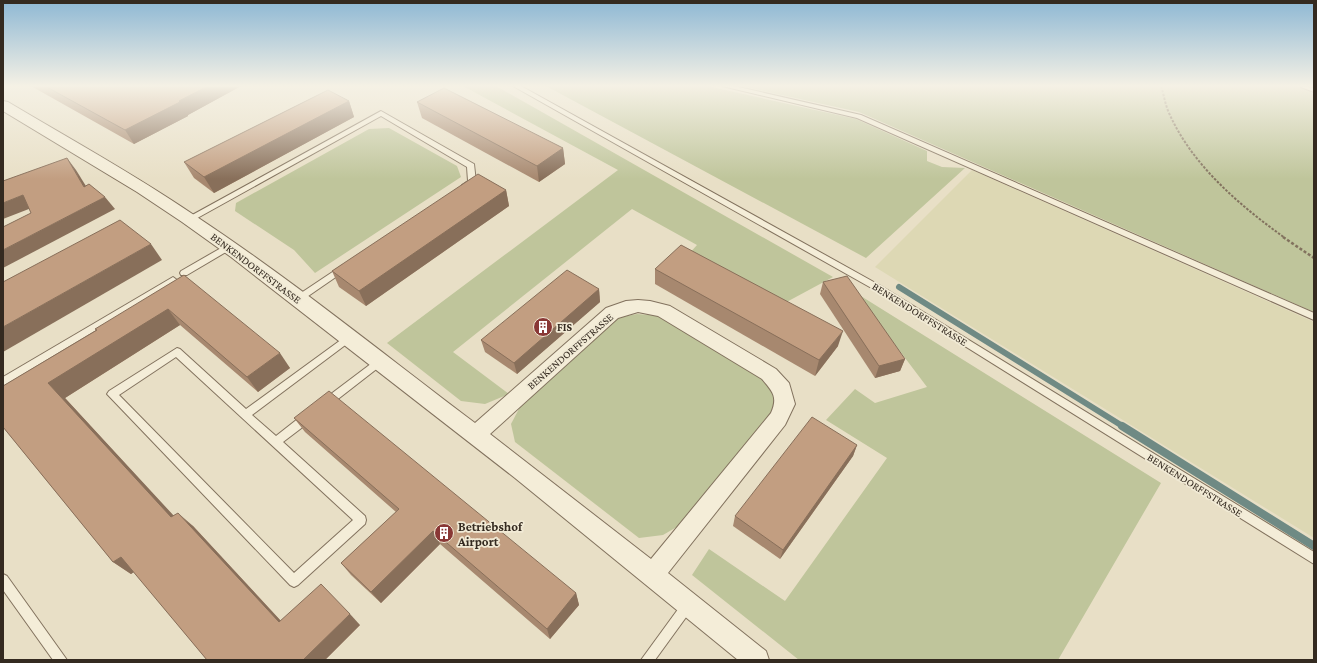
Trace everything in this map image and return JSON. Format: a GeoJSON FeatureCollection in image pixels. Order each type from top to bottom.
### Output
{"type":"FeatureCollection","features":[{"type":"Feature","properties":{"kind":"street","name":"BENKENDORFFSTRASSE"},"geometry":{"type":"LineString","coordinates":[[23,117],[86,154],[189,219],[228,247],[477,434],[653,574],[756,660]]}},
{"type":"Feature","properties":{"kind":"street"},"geometry":{"type":"LineString","coordinates":[[68,161],[86,154]]}},
{"type":"Feature","properties":{"kind":"street","name":"BENKENDORFFSTRASSE"},"geometry":{"type":"LineString","coordinates":[[477,434],[612,313],[626,307],[646,305],[664,311],[769,374],[782,389],[785,404],[778,419],[653,574]]}},
{"type":"Feature","properties":{"kind":"lane"},"geometry":{"type":"LineString","coordinates":[[189,219],[374,117]]}},
{"type":"Feature","properties":{"kind":"lane"},"geometry":{"type":"LineString","coordinates":[[388,117],[471,166],[472,182],[460,191]]}},
{"type":"Feature","properties":{"kind":"lane","name":"BENKENDORFFSTRASSE"},"geometry":{"type":"LineString","coordinates":[[571,117],[878,288],[1314,558]]}},
{"type":"Feature","properties":{"kind":"lane"},"geometry":{"type":"LineString","coordinates":[[860,117],[1314,317]]}},
{"type":"Feature","properties":{"kind":"lane"},"geometry":{"type":"LineString","coordinates":[[184,273],[228,247]]}},
{"type":"Feature","properties":{"kind":"lane"},"geometry":{"type":"LineString","coordinates":[[298,299],[348,265]]}},
{"type":"Feature","properties":{"kind":"lane"},"geometry":{"type":"LineString","coordinates":[[3,382],[173,280]]}},
{"type":"Feature","properties":{"kind":"lane"},"geometry":{"type":"LineString","coordinates":[[246,414],[349,338]]}},
{"type":"Feature","properties":{"kind":"lane"},"geometry":{"type":"LineString","coordinates":[[177,352],[276,442],[361,520],[294,581],[112,394],[177,352]]}},
{"type":"Feature","properties":{"kind":"lane"},"geometry":{"type":"LineString","coordinates":[[276,442],[380,361]]}},
{"type":"Feature","properties":{"kind":"lane"},"geometry":{"type":"LineString","coordinates":[[3,581],[60,660]]}},
{"type":"Feature","properties":{"kind":"lane"},"geometry":{"type":"LineString","coordinates":[[647,660],[689,604]]}},
{"type":"Feature","properties":{"kind":"path"},"geometry":{"type":"LineString","coordinates":[[1170,117],[1182,138],[1200,162],[1243,205],[1314,258]]}},
{"type":"Feature","properties":{"kind":"shaded area"},"geometry":{"type":"Polygon","coordinates":[[[972,170],[1314,322],[1314,538],[875,267],[972,170]]]}},
{"type":"Feature","properties":{"kind":"green space"},"geometry":{"type":"Polygon","coordinates":[[[520,117],[551,117],[833,277],[781,305],[688,255],[697,245],[632,209],[453,352],[509,394],[485,404],[461,401],[387,343],[618,170],[520,117]]]}},
{"type":"Feature","properties":{"kind":"green space"},"geometry":{"type":"Polygon","coordinates":[[[604,117],[847,117],[856,119],[927,151],[927,161],[942,167],[965,168],[866,258],[604,117]]]}},
{"type":"Feature","properties":{"kind":"green space"},"geometry":{"type":"Polygon","coordinates":[[[870,117],[1314,117],[1314,312],[870,117]]]}},
{"type":"Feature","properties":{"kind":"green space"},"geometry":{"type":"Polygon","coordinates":[[[389,128],[457,166],[461,177],[315,273],[294,250],[235,211],[236,203],[369,129],[389,128]]]}},
{"type":"Feature","properties":{"kind":"green space"},"geometry":{"type":"Polygon","coordinates":[[[856,293],[1161,483],[1058,660],[799,660],[692,575],[709,549],[785,601],[887,458],[826,420],[855,389],[875,403],[927,387],[856,293]]]}},
{"type":"Feature","properties":{"kind":"green space"},"geometry":{"type":"Polygon","coordinates":[[[637,314],[660,316],[763,379],[775,398],[772,417],[687,521],[663,535],[639,538],[515,442],[511,424],[522,403],[617,318],[637,314]]]}},
{"type":"Feature","properties":{"kind":"building"},"geometry":{"type":"Polygon","coordinates":[[[101,117],[151,117],[125,130],[101,117]]]}},
{"type":"Feature","properties":{"kind":"building"},"geometry":{"type":"Polygon","coordinates":[[[274,117],[319,117],[204,177],[184,162],[274,117]]]}},
{"type":"Feature","properties":{"kind":"building"},"geometry":{"type":"Polygon","coordinates":[[[445,117],[501,117],[563,148],[537,166],[445,117]]]}},
{"type":"Feature","properties":{"kind":"building"},"geometry":{"type":"Polygon","coordinates":[[[67,158],[84,187],[89,184],[105,197],[3,250],[3,227],[31,213],[23,195],[3,203],[3,181],[67,158]]]}},
{"type":"Feature","properties":{"kind":"building"},"geometry":{"type":"Polygon","coordinates":[[[478,174],[506,190],[359,291],[332,271],[478,174]]]}},
{"type":"Feature","properties":{"kind":"building"},"geometry":{"type":"Polygon","coordinates":[[[120,220],[151,244],[3,327],[3,282],[120,220]]]}},
{"type":"Feature","properties":{"kind":"building"},"geometry":{"type":"Polygon","coordinates":[[[681,245],[843,331],[819,360],[655,269],[681,245]]]}},
{"type":"Feature","properties":{"kind":"building","name":"FIS"},"geometry":{"type":"Polygon","coordinates":[[[567,270],[599,289],[514,363],[481,340],[567,270]]]}},
{"type":"Feature","properties":{"kind":"building"},"geometry":{"type":"Polygon","coordinates":[[[184,275],[280,353],[247,377],[168,309],[48,383],[171,517],[178,513],[279,622],[321,584],[350,614],[303,660],[207,660],[121,557],[113,562],[3,427],[3,386],[97,330],[95,329],[184,275]]]}},
{"type":"Feature","properties":{"kind":"building"},"geometry":{"type":"Polygon","coordinates":[[[847,276],[905,359],[879,366],[823,282],[847,276]]]}},
{"type":"Feature","properties":{"kind":"building","name":"Betriebshof Airport"},"geometry":{"type":"Polygon","coordinates":[[[329,391],[576,593],[547,629],[433,531],[371,592],[341,563],[399,509],[294,418],[329,391]]]}},
{"type":"Feature","properties":{"kind":"building"},"geometry":{"type":"Polygon","coordinates":[[[812,417],[857,445],[783,550],[735,516],[812,417]]]}},
{"type":"Feature","properties":{"kind":"waterway"},"geometry":{"type":"LineString","coordinates":[[899,287],[1124,427]]}},
{"type":"Feature","properties":{"kind":"waterway"},"geometry":{"type":"LineString","coordinates":[[1122,426],[1314,546]]}},
{"type":"Feature","properties":{"kind":"place","name":"FIS"},"geometry":{"type":"Point","coordinates":[543,327]}},
{"type":"Feature","properties":{"kind":"place","name":"Betriebshof Airport"},"geometry":{"type":"Point","coordinates":[444,533]}}]}
